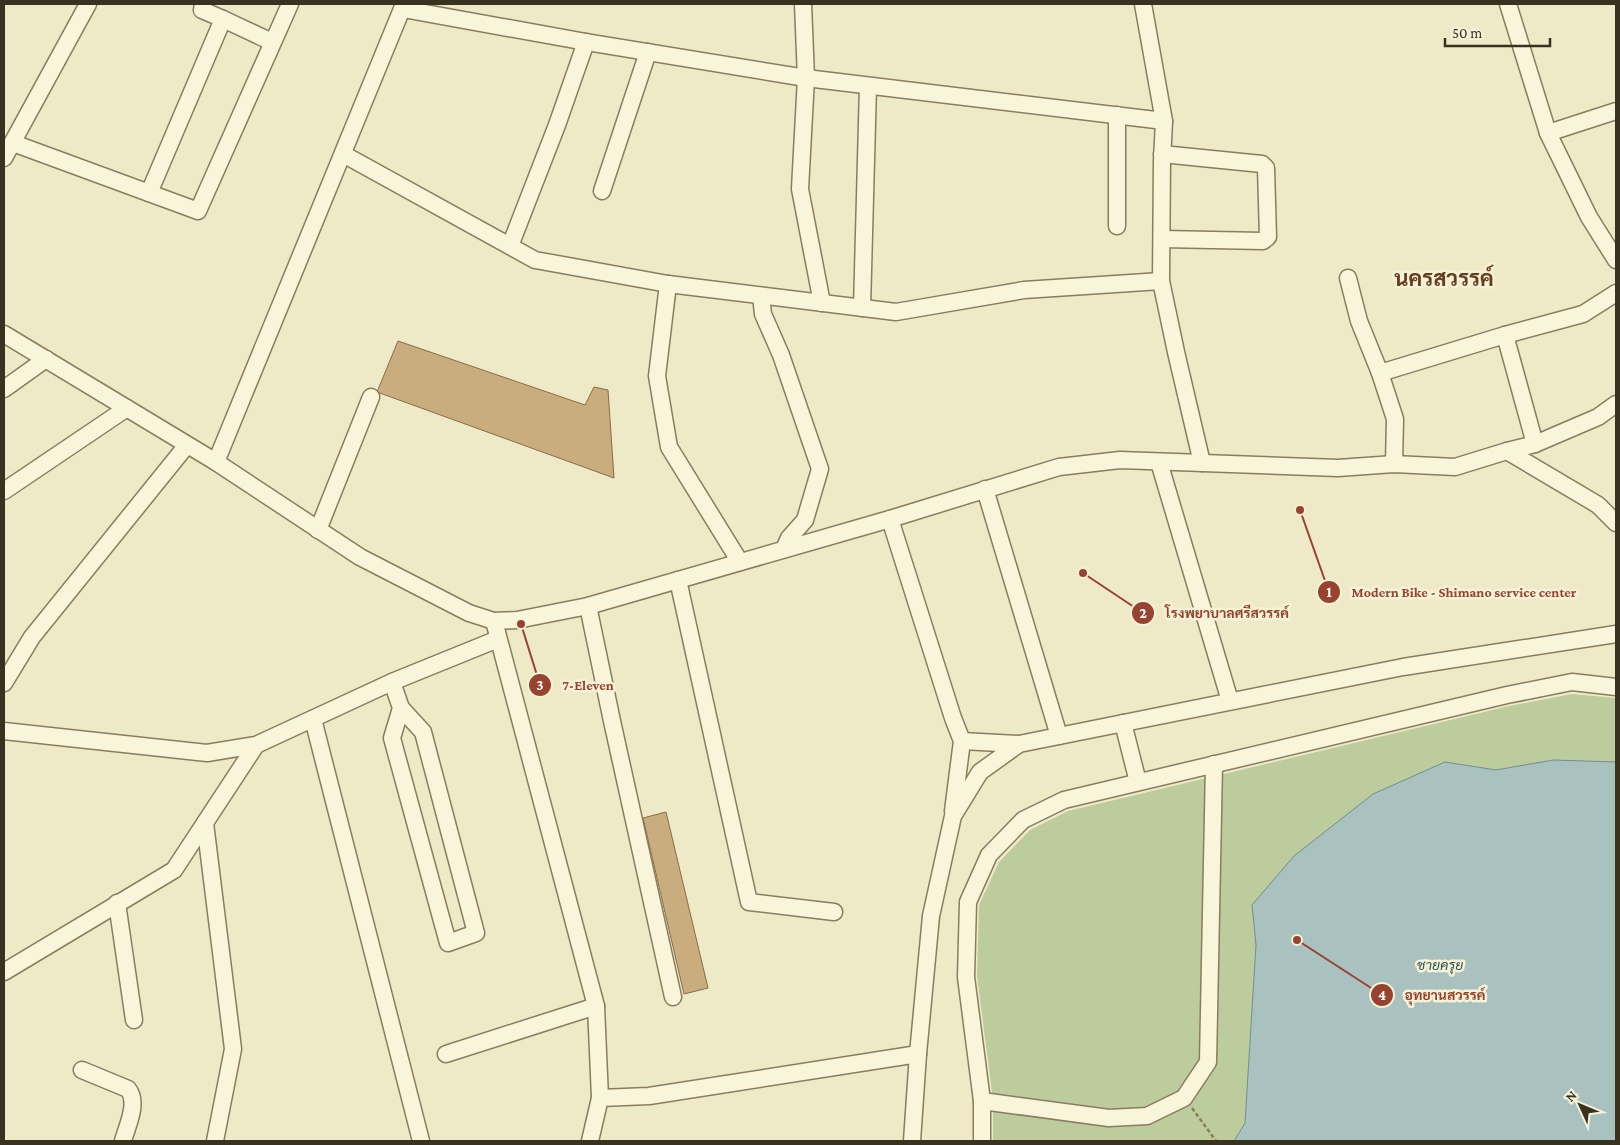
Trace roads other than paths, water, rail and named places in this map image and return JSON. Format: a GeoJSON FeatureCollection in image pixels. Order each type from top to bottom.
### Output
{"type":"FeatureCollection","features":[{"type":"Feature","properties":{"kind":"street"},"geometry":{"type":"LineString","coordinates":[[4,158],[88,4]]}},
{"type":"Feature","properties":{"kind":"street"},"geometry":{"type":"LineString","coordinates":[[203,4],[202,10],[272,42]]}},
{"type":"Feature","properties":{"kind":"street"},"geometry":{"type":"LineString","coordinates":[[13,143],[196,211],[200,208],[290,4]]}},
{"type":"Feature","properties":{"kind":"street"},"geometry":{"type":"LineString","coordinates":[[803,4],[806,78],[800,189],[822,303]]}},
{"type":"Feature","properties":{"kind":"street"},"geometry":{"type":"LineString","coordinates":[[1143,4],[1164,121],[1161,281],[1202,463]]}},
{"type":"Feature","properties":{"kind":"street"},"geometry":{"type":"LineString","coordinates":[[1508,4],[1548,133],[1589,217],[1616,260]]}},
{"type":"Feature","properties":{"kind":"street"},"geometry":{"type":"LineString","coordinates":[[216,462],[404,6],[586,42],[806,78],[1164,121]]}},
{"type":"Feature","properties":{"kind":"street"},"geometry":{"type":"LineString","coordinates":[[149,193],[223,20]]}},
{"type":"Feature","properties":{"kind":"street"},"geometry":{"type":"LineString","coordinates":[[510,246],[557,125],[586,42]]}},
{"type":"Feature","properties":{"kind":"street"},"geometry":{"type":"LineString","coordinates":[[602,191],[648,52]]}},
{"type":"Feature","properties":{"kind":"street"},"geometry":{"type":"LineString","coordinates":[[862,308],[868,86]]}},
{"type":"Feature","properties":{"kind":"street"},"geometry":{"type":"LineString","coordinates":[[1548,133],[1616,110]]}},
{"type":"Feature","properties":{"kind":"street"},"geometry":{"type":"LineString","coordinates":[[1117,115],[1117,226]]}},
{"type":"Feature","properties":{"kind":"street"},"geometry":{"type":"LineString","coordinates":[[343,154],[535,260],[668,284],[896,312],[1024,290],[1161,281]]}},
{"type":"Feature","properties":{"kind":"street"},"geometry":{"type":"LineString","coordinates":[[1162,154],[1264,166],[1266,168],[1268,238],[1264,241],[1162,239]]}},
{"type":"Feature","properties":{"kind":"street"},"geometry":{"type":"LineString","coordinates":[[1348,278],[1359,321],[1380,373],[1395,419],[1394,464]]}},
{"type":"Feature","properties":{"kind":"street"},"geometry":{"type":"LineString","coordinates":[[668,284],[657,376],[669,447],[740,562]]}},
{"type":"Feature","properties":{"kind":"street"},"geometry":{"type":"LineString","coordinates":[[1380,373],[1505,335],[1583,314],[1616,294]]}},
{"type":"Feature","properties":{"kind":"street"},"geometry":{"type":"LineString","coordinates":[[762,296],[763,314],[781,355],[820,469],[805,520],[789,538],[784,549]]}},
{"type":"Feature","properties":{"kind":"street"},"geometry":{"type":"LineString","coordinates":[[4,334],[216,462],[360,557],[469,613],[494,621],[517,620],[588,606],[890,519],[1060,467],[1120,460],[1338,468],[1394,464],[1455,467],[1535,444],[1598,416],[1616,404]]}},
{"type":"Feature","properties":{"kind":"street"},"geometry":{"type":"LineString","coordinates":[[1505,335],[1535,444]]}},
{"type":"Feature","properties":{"kind":"street"},"geometry":{"type":"LineString","coordinates":[[4,389],[46,359]]}},
{"type":"Feature","properties":{"kind":"street"},"geometry":{"type":"LineString","coordinates":[[318,530],[371,397]]}},
{"type":"Feature","properties":{"kind":"street"},"geometry":{"type":"LineString","coordinates":[[4,490],[127,408]]}},
{"type":"Feature","properties":{"kind":"street"},"geometry":{"type":"LineString","coordinates":[[4,683],[32,637],[187,445]]}},
{"type":"Feature","properties":{"kind":"street"},"geometry":{"type":"LineString","coordinates":[[1507,451],[1598,505],[1616,523]]}},
{"type":"Feature","properties":{"kind":"street"},"geometry":{"type":"LineString","coordinates":[[1159,462],[1230,701]]}},
{"type":"Feature","properties":{"kind":"street"},"geometry":{"type":"LineString","coordinates":[[985,489],[1059,736]]}},
{"type":"Feature","properties":{"kind":"street"},"geometry":{"type":"LineString","coordinates":[[890,519],[962,742],[953,816],[931,916],[912,1141]]}},
{"type":"Feature","properties":{"kind":"street"},"geometry":{"type":"LineString","coordinates":[[678,580],[749,902],[834,912]]}},
{"type":"Feature","properties":{"kind":"street"},"geometry":{"type":"LineString","coordinates":[[588,606],[673,997]]}},
{"type":"Feature","properties":{"kind":"street"},"geometry":{"type":"LineString","coordinates":[[494,621],[596,1006],[600,1098],[590,1141]]}},
{"type":"Feature","properties":{"kind":"street"},"geometry":{"type":"LineString","coordinates":[[962,742],[1019,744],[1403,667],[1616,634]]}},
{"type":"Feature","properties":{"kind":"street"},"geometry":{"type":"LineString","coordinates":[[4,731],[207,753],[256,745],[392,682],[498,639]]}},
{"type":"Feature","properties":{"kind":"street"},"geometry":{"type":"LineString","coordinates":[[392,682],[401,708],[424,732],[476,933],[448,943],[392,738],[401,708]]}},
{"type":"Feature","properties":{"kind":"street"},"geometry":{"type":"LineString","coordinates":[[982,1141],[982,1101],[966,977],[968,902],[989,855],[1023,820],[1064,800],[1516,693],[1572,682],[1616,687]]}},
{"type":"Feature","properties":{"kind":"street"},"geometry":{"type":"LineString","coordinates":[[312,719],[421,1141]]}},
{"type":"Feature","properties":{"kind":"street"},"geometry":{"type":"LineString","coordinates":[[1123,723],[1138,782]]}},
{"type":"Feature","properties":{"kind":"street"},"geometry":{"type":"LineString","coordinates":[[953,816],[980,772],[1019,744]]}},
{"type":"Feature","properties":{"kind":"street"},"geometry":{"type":"LineString","coordinates":[[4,972],[174,870],[256,745]]}},
{"type":"Feature","properties":{"kind":"street"},"geometry":{"type":"LineString","coordinates":[[982,1101],[1109,1118],[1147,1116],[1184,1098],[1208,1062],[1214,764]]}},
{"type":"Feature","properties":{"kind":"street"},"geometry":{"type":"LineString","coordinates":[[205,823],[233,1049],[215,1141]]}},
{"type":"Feature","properties":{"kind":"street"},"geometry":{"type":"LineString","coordinates":[[117,903],[134,1020]]}},
{"type":"Feature","properties":{"kind":"street"},"geometry":{"type":"LineString","coordinates":[[446,1054],[596,1006]]}},
{"type":"Feature","properties":{"kind":"street"},"geometry":{"type":"LineString","coordinates":[[600,1098],[649,1096],[918,1054]]}},
{"type":"Feature","properties":{"kind":"street"},"geometry":{"type":"LineString","coordinates":[[82,1070],[128,1089],[131,1093],[133,1098],[132,1107],[123,1141]]}},
{"type":"Feature","properties":{"kind":"water","name":"ชายครุย"},"geometry":{"type":"Polygon","coordinates":[[[1553,760],[1616,762],[1616,1141],[1234,1141],[1245,1123],[1256,945],[1252,905],[1294,856],[1373,794],[1445,762],[1496,770],[1553,760]]]}},
{"type":"Feature","properties":{"kind":"place","name":"Modern Bike - Shimano service center"},"geometry":{"type":"Point","coordinates":[1300,510]}},
{"type":"Feature","properties":{"kind":"place","name":"โรงพยาบาลศรีสวรรค์"},"geometry":{"type":"Point","coordinates":[1083,573]}},
{"type":"Feature","properties":{"kind":"place","name":"7-Eleven"},"geometry":{"type":"Point","coordinates":[521,624]}},
{"type":"Feature","properties":{"kind":"place","name":"อุทยานสวรรค์"},"geometry":{"type":"Point","coordinates":[1297,940]}},
{"type":"Feature","properties":{"kind":"district","name":"นครสวรรค์"},"geometry":{"type":"Point","coordinates":[1444,278]}}]}
